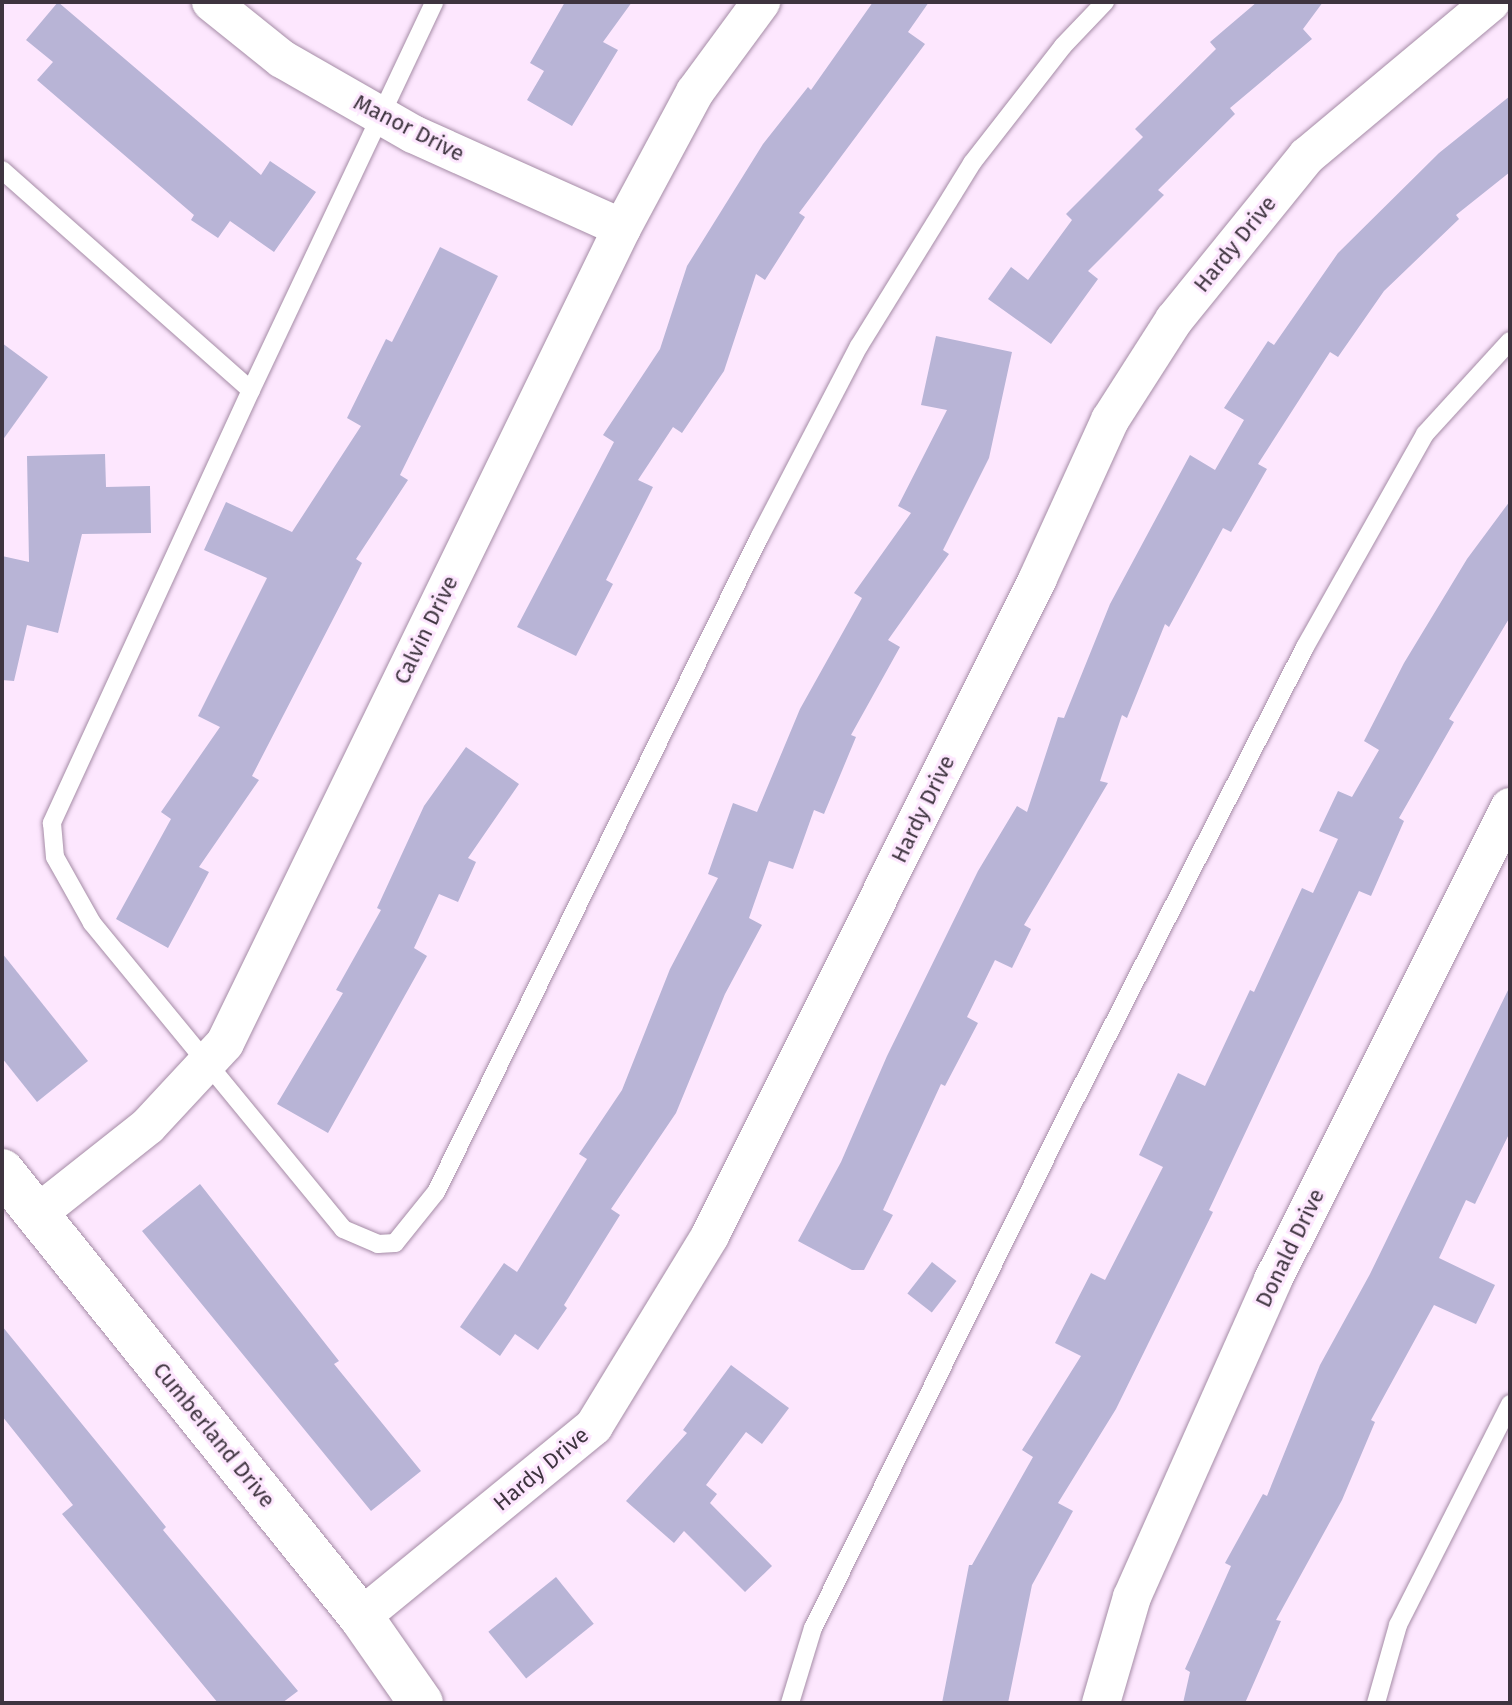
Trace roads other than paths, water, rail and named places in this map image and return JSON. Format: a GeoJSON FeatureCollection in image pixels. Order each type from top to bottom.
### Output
{"type":"FeatureCollection","features":[{"type":"Feature","properties":{"kind":"street","name":"Manor Drive"},"geometry":{"type":"LineString","coordinates":[[211,2],[282,59],[413,134],[622,228]]}},
{"type":"Feature","properties":{"kind":"street","name":"Calvin Drive"},"geometry":{"type":"LineString","coordinates":[[37,1214],[148,1126],[225,1043],[622,228],[695,92],[761,2]]}},
{"type":"Feature","properties":{"kind":"street","name":"Hardy Drive"},"geometry":{"type":"LineString","coordinates":[[361,1617],[594,1426],[710,1236],[1038,578],[1110,420],[1174,320],[1307,156],[1491,2]]}},
{"type":"Feature","properties":{"kind":"street","name":"Donald Drive"},"geometry":{"type":"LineString","coordinates":[[1101,1703],[1132,1597],[1273,1280],[1510,807]]}},
{"type":"Feature","properties":{"kind":"street","name":"Cumberland Drive"},"geometry":{"type":"LineString","coordinates":[[2,1171],[361,1617],[421,1703]]}},
{"type":"Feature","properties":{"kind":"lane"},"geometry":{"type":"LineString","coordinates":[[434,2],[52,823],[55,857],[92,923],[343,1229],[378,1244],[395,1243],[436,1192],[760,536],[859,346],[972,163],[1063,46],[1105,2]]}},
{"type":"Feature","properties":{"kind":"lane"},"geometry":{"type":"LineString","coordinates":[[2,170],[251,390]]}},
{"type":"Feature","properties":{"kind":"lane"},"geometry":{"type":"LineString","coordinates":[[790,1703],[820,1614],[1064,1121],[1305,647],[1425,434],[1510,341]]}},
{"type":"Feature","properties":{"kind":"lane"},"geometry":{"type":"LineString","coordinates":[[1376,1703],[1398,1625],[1510,1404]]}}]}
